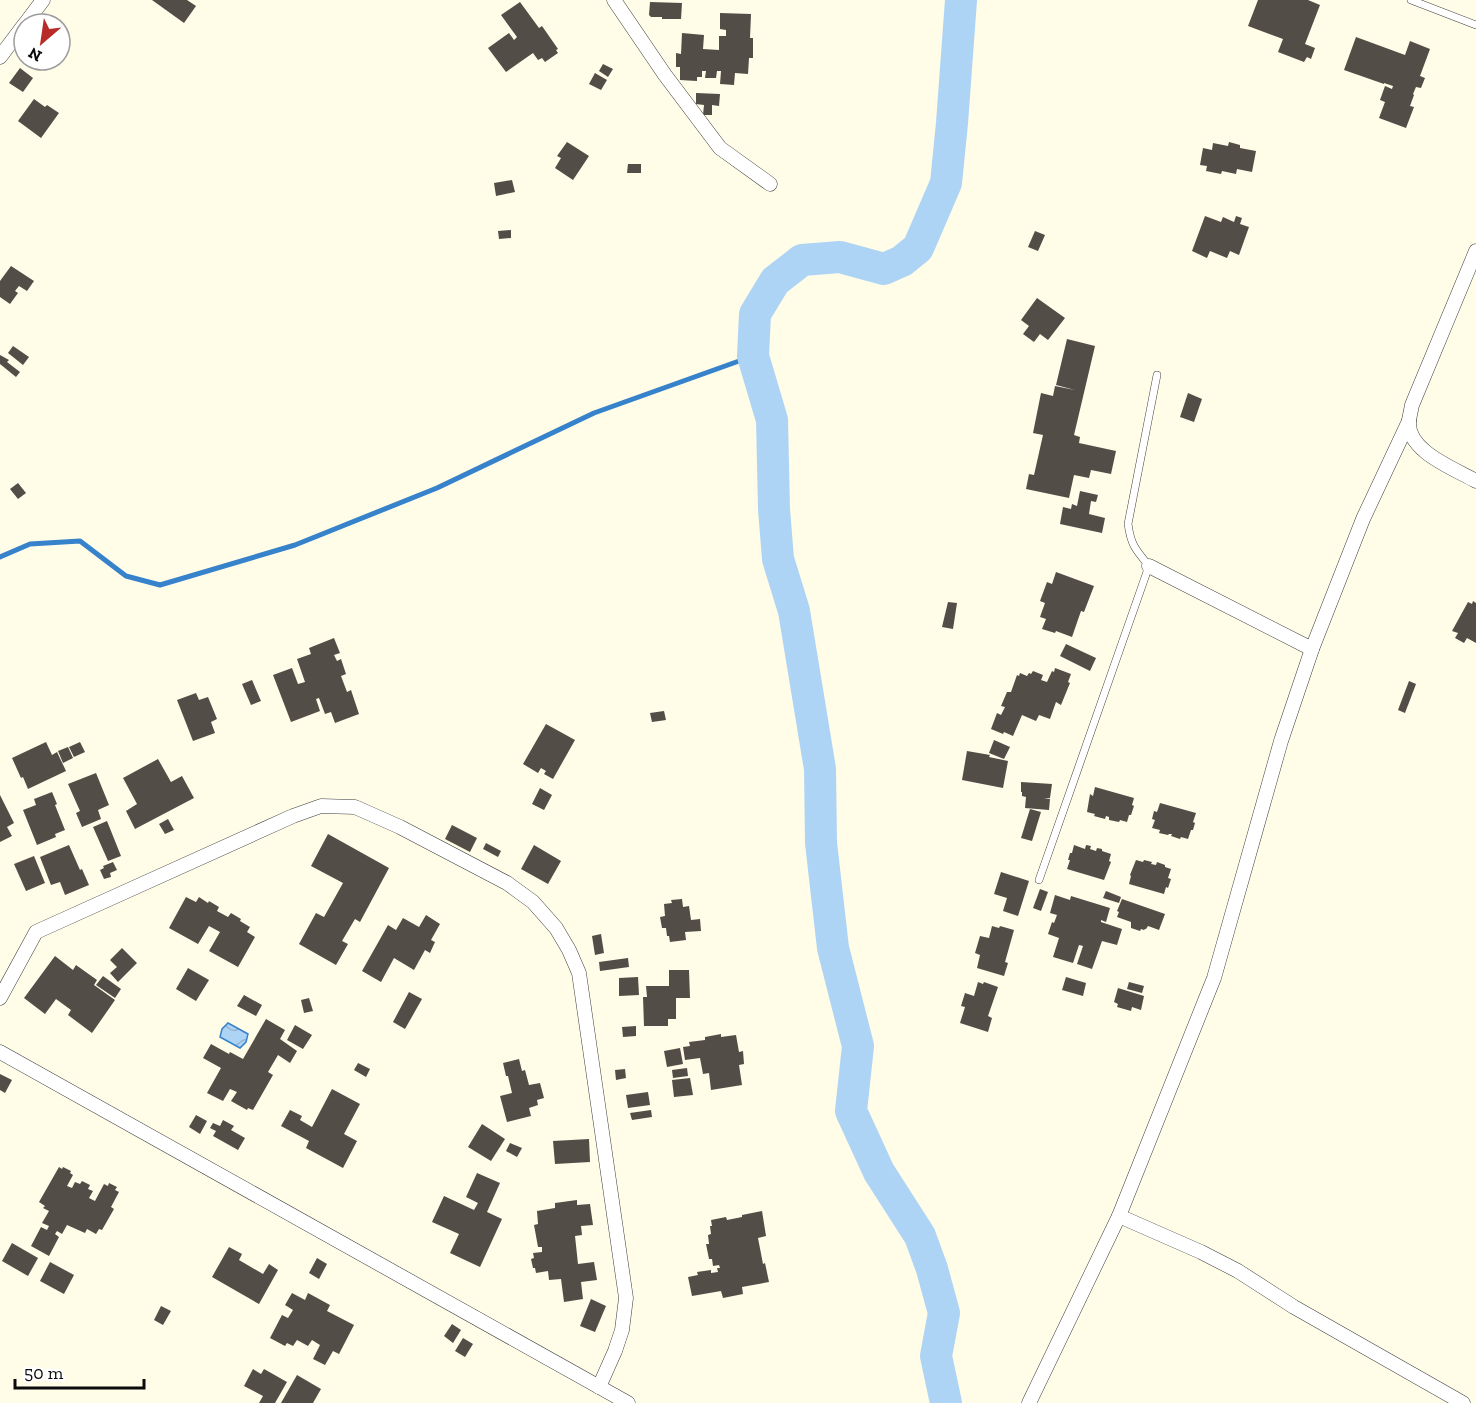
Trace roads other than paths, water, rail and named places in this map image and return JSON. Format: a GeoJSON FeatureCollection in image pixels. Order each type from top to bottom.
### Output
{"type":"FeatureCollection","features":[{"type":"Feature","properties":{"kind":"street"},"geometry":{"type":"LineString","coordinates":[[615,0],[665,75],[720,148],[770,184]]}},
{"type":"Feature","properties":{"kind":"street"},"geometry":{"type":"LineString","coordinates":[[0,57],[12,42]]}},
{"type":"Feature","properties":{"kind":"street"},"geometry":{"type":"LineString","coordinates":[[1029,1403],[1119,1216],[1214,978],[1281,741],[1312,649],[1363,519],[1409,421],[1412,405],[1476,251]]}},
{"type":"Feature","properties":{"kind":"street"},"geometry":{"type":"LineString","coordinates":[[1409,421],[1413,440],[1427,454],[1476,481]]}},
{"type":"Feature","properties":{"kind":"street"},"geometry":{"type":"LineString","coordinates":[[1149,566],[1312,649]]}},
{"type":"Feature","properties":{"kind":"street"},"geometry":{"type":"LineString","coordinates":[[0,998],[36,932],[293,816],[321,806],[355,807],[400,827],[507,883],[533,902],[556,928],[579,973],[626,1298],[622,1330],[599,1387]]}},
{"type":"Feature","properties":{"kind":"street"},"geometry":{"type":"LineString","coordinates":[[0,1052],[628,1403]]}},
{"type":"Feature","properties":{"kind":"street"},"geometry":{"type":"LineString","coordinates":[[1119,1216],[1238,1271],[1294,1307],[1464,1403]]}},
{"type":"Feature","properties":{"kind":"lane"},"geometry":{"type":"LineString","coordinates":[[1412,0],[1476,25]]}},
{"type":"Feature","properties":{"kind":"lane"},"geometry":{"type":"LineString","coordinates":[[1039,880],[1149,566],[1135,549],[1128,524],[1157,375]]}},
{"type":"Feature","properties":{"kind":"water"},"geometry":{"type":"Polygon","coordinates":[[[228,1023],[248,1034],[246,1042],[240,1048],[220,1037],[222,1029],[228,1023]]]}},
{"type":"Feature","properties":{"kind":"waterway"},"geometry":{"type":"LineString","coordinates":[[946,1403],[936,1356],[944,1313],[932,1269],[920,1236],[879,1172],[851,1111],[858,1046],[833,948],[821,843],[820,769],[794,611],[778,559],[774,509],[772,420],[753,356],[755,314],[775,281],[802,260],[840,257],[884,269],[902,261],[918,248],[946,183],[961,0]]}},
{"type":"Feature","properties":{"kind":"waterway"},"geometry":{"type":"LineString","coordinates":[[0,557],[30,544],[80,541],[126,576],[160,585],[295,545],[437,488],[594,413],[753,356]]}}]}
